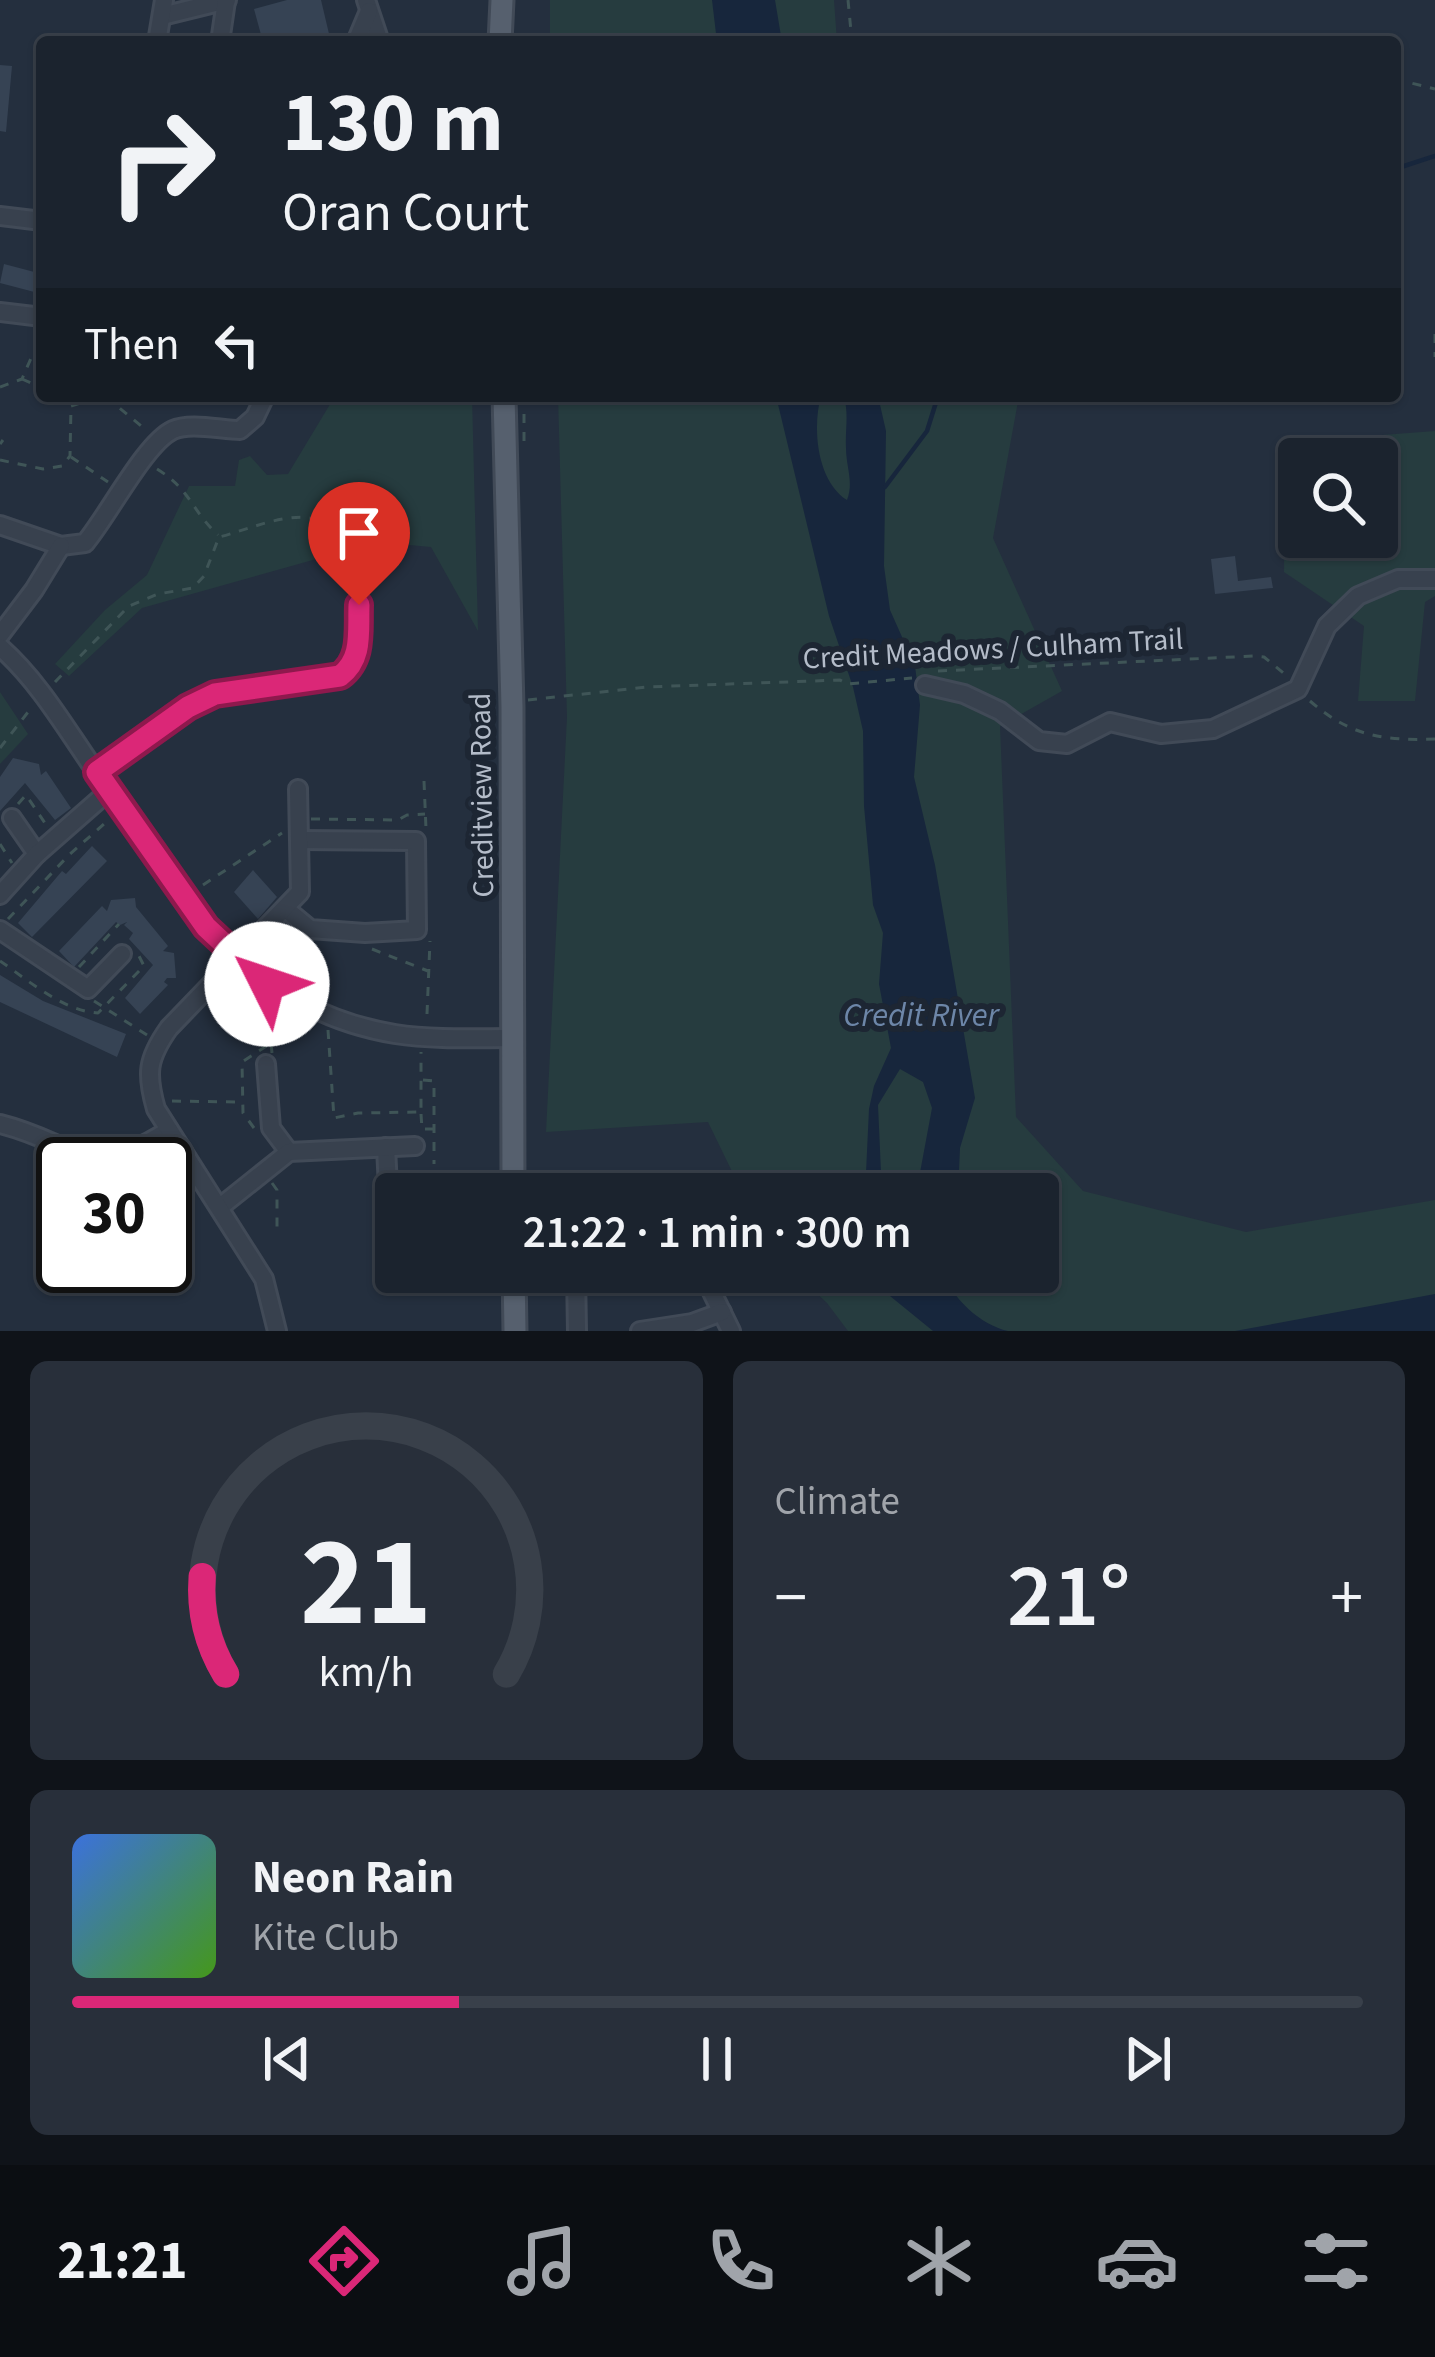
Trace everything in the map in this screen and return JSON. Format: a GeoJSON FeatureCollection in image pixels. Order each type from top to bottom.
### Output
{"type":"FeatureCollection","features":[{"type":"Feature","properties":{"kind":"main road"},"geometry":{"type":"LineString","coordinates":[[500,36],[502,0]]}},
{"type":"Feature","properties":{"kind":"main road","name":"Creditview Road"},"geometry":{"type":"LineString","coordinates":[[504,402],[513,1173]]}},
{"type":"Feature","properties":{"kind":"main road"},"geometry":{"type":"LineString","coordinates":[[514,1293],[514,1331]]}},
{"type":"Feature","properties":{"kind":"street"},"geometry":{"type":"LineString","coordinates":[[163,8],[226,1],[221,36]]}},
{"type":"Feature","properties":{"kind":"street"},"geometry":{"type":"LineString","coordinates":[[358,36],[367,6]]}},
{"type":"Feature","properties":{"kind":"street"},"geometry":{"type":"LineString","coordinates":[[367,6],[378,36]]}},
{"type":"Feature","properties":{"kind":"street"},"geometry":{"type":"LineString","coordinates":[[0,216],[36,220]]}},
{"type":"Feature","properties":{"kind":"street"},"geometry":{"type":"LineString","coordinates":[[0,312],[36,316]]}},
{"type":"Feature","properties":{"kind":"street"},"geometry":{"type":"LineString","coordinates":[[0,525],[61,546],[85,543],[142,459],[172,430],[240,430],[255,417],[262,402]]}},
{"type":"Feature","properties":{"kind":"street"},"geometry":{"type":"LineString","coordinates":[[0,634],[61,546]]}},
{"type":"Feature","properties":{"kind":"street"},"geometry":{"type":"LineString","coordinates":[[918,682],[964,694],[1000,711],[1039,741],[1067,744],[1110,722],[1161,734],[1213,728],[1298,688],[1327,626],[1358,596],[1398,579],[1435,579]]}},
{"type":"Feature","properties":{"kind":"street"},"geometry":{"type":"LineString","coordinates":[[97,772],[188,707],[215,694],[340,676],[358,656],[359,605]]}},
{"type":"Feature","properties":{"kind":"street"},"geometry":{"type":"LineString","coordinates":[[0,647],[44,694],[206,927],[267,984],[327,1016],[372,1029],[421,1037],[514,1038]]}},
{"type":"Feature","properties":{"kind":"street"},"geometry":{"type":"LineString","coordinates":[[277,1331],[264,1279],[169,1130],[147,1078],[159,1042],[300,892],[298,789]]}},
{"type":"Feature","properties":{"kind":"street"},"geometry":{"type":"LineString","coordinates":[[0,895],[37,854],[110,790]]}},
{"type":"Feature","properties":{"kind":"street"},"geometry":{"type":"LineString","coordinates":[[10,816],[37,854]]}},
{"type":"Feature","properties":{"kind":"street"},"geometry":{"type":"LineString","coordinates":[[287,910],[310,928],[371,933],[417,930],[416,841],[300,830]]}},
{"type":"Feature","properties":{"kind":"street"},"geometry":{"type":"LineString","coordinates":[[0,929],[88,989],[122,954]]}},
{"type":"Feature","properties":{"kind":"street"},"geometry":{"type":"LineString","coordinates":[[266,1064],[271,1128],[289,1152]]}},
{"type":"Feature","properties":{"kind":"street"},"geometry":{"type":"LineString","coordinates":[[0,1124],[93,1160],[137,1151],[169,1130]]}},
{"type":"Feature","properties":{"kind":"street"},"geometry":{"type":"LineString","coordinates":[[220,1207],[289,1152],[416,1146]]}},
{"type":"Feature","properties":{"kind":"street"},"geometry":{"type":"LineString","coordinates":[[386,1147],[387,1173]]}},
{"type":"Feature","properties":{"kind":"street"},"geometry":{"type":"LineString","coordinates":[[576,1293],[577,1331]]}},
{"type":"Feature","properties":{"kind":"street"},"geometry":{"type":"LineString","coordinates":[[712,1293],[731,1331]]}},
{"type":"Feature","properties":{"kind":"street"},"geometry":{"type":"LineString","coordinates":[[640,1331],[692,1324],[722,1312]]}},
{"type":"Feature","properties":{"kind":"path"},"geometry":{"type":"LineString","coordinates":[[848,0],[851,36]]}},
{"type":"Feature","properties":{"kind":"path"},"geometry":{"type":"LineString","coordinates":[[1401,80],[1435,89]]}},
{"type":"Feature","properties":{"kind":"path"},"geometry":{"type":"LineString","coordinates":[[1435,334],[1435,357]]}},
{"type":"Feature","properties":{"kind":"path"},"geometry":{"type":"LineString","coordinates":[[22,379],[36,354]]}},
{"type":"Feature","properties":{"kind":"path"},"geometry":{"type":"LineString","coordinates":[[0,387],[22,379],[36,385]]}},
{"type":"Feature","properties":{"kind":"path"},"geometry":{"type":"LineString","coordinates":[[65,402],[71,406],[84,402]]}},
{"type":"Feature","properties":{"kind":"path"},"geometry":{"type":"LineString","coordinates":[[111,402],[160,441]]}},
{"type":"Feature","properties":{"kind":"path"},"geometry":{"type":"LineString","coordinates":[[0,460],[43,469],[62,466],[70,456],[71,406]]}},
{"type":"Feature","properties":{"kind":"path"},"geometry":{"type":"LineString","coordinates":[[43,469],[44,455]]}},
{"type":"Feature","properties":{"kind":"path"},"geometry":{"type":"LineString","coordinates":[[70,456],[123,492]]}},
{"type":"Feature","properties":{"kind":"path"},"geometry":{"type":"LineString","coordinates":[[142,459],[178,482],[202,520],[219,536]]}},
{"type":"Feature","properties":{"kind":"path"},"geometry":{"type":"LineString","coordinates":[[219,536],[296,515],[324,522],[334,532],[359,605]]}},
{"type":"Feature","properties":{"kind":"path"},"geometry":{"type":"LineString","coordinates":[[0,748],[44,694],[129,606],[158,594],[193,588],[219,536]]}},
{"type":"Feature","properties":{"kind":"path","name":"Credit Meadows / Culham Trail"},"geometry":{"type":"LineString","coordinates":[[525,700],[647,687],[918,682],[921,672],[1254,656],[1264,657],[1334,722],[1388,741],[1435,739]]}},
{"type":"Feature","properties":{"kind":"path"},"geometry":{"type":"LineString","coordinates":[[424,782],[426,833]]}},
{"type":"Feature","properties":{"kind":"path"},"geometry":{"type":"LineString","coordinates":[[10,816],[26,795],[55,838]]}},
{"type":"Feature","properties":{"kind":"path"},"geometry":{"type":"LineString","coordinates":[[203,885],[300,830],[425,814]]}},
{"type":"Feature","properties":{"kind":"path"},"geometry":{"type":"LineString","coordinates":[[0,929],[105,823]]}},
{"type":"Feature","properties":{"kind":"path"},"geometry":{"type":"LineString","coordinates":[[0,844],[19,874]]}},
{"type":"Feature","properties":{"kind":"path"},"geometry":{"type":"LineString","coordinates":[[417,924],[430,930],[427,1014]]}},
{"type":"Feature","properties":{"kind":"path"},"geometry":{"type":"LineString","coordinates":[[70,977],[119,925]]}},
{"type":"Feature","properties":{"kind":"path"},"geometry":{"type":"LineString","coordinates":[[371,933],[367,947],[428,971]]}},
{"type":"Feature","properties":{"kind":"path"},"geometry":{"type":"LineString","coordinates":[[88,989],[94,1001],[159,1042]]}},
{"type":"Feature","properties":{"kind":"path"},"geometry":{"type":"LineString","coordinates":[[327,1016],[334,1118],[421,1112]]}},
{"type":"Feature","properties":{"kind":"path"},"geometry":{"type":"LineString","coordinates":[[421,1037],[422,1129],[434,1129]]}},
{"type":"Feature","properties":{"kind":"path"},"geometry":{"type":"LineString","coordinates":[[421,1079],[434,1081],[434,1164]]}},
{"type":"Feature","properties":{"kind":"path"},"geometry":{"type":"LineString","coordinates":[[154,1102],[242,1102]]}},
{"type":"Feature","properties":{"kind":"path"},"geometry":{"type":"LineString","coordinates":[[264,1172],[277,1190],[278,1231]]}},
{"type":"Feature","properties":{"kind":"green space"},"geometry":{"type":"Polygon","coordinates":[[[550,0],[834,0],[837,36],[550,36],[550,0]]]}},
{"type":"Feature","properties":{"kind":"green space"},"geometry":{"type":"Polygon","coordinates":[[[331,402],[472,402],[478,631],[431,547],[377,542],[142,608],[69,676],[55,664],[105,610],[147,575],[189,486],[235,486],[239,460],[250,456],[267,475],[288,474],[331,402]]]}},
{"type":"Feature","properties":{"kind":"green space"},"geometry":{"type":"Polygon","coordinates":[[[558,402],[1018,402],[993,538],[1062,691],[1000,726],[1016,1117],[1083,1191],[1246,1232],[1435,1200],[1435,1331],[848,1331],[816,1293],[1059,1293],[1059,1173],[733,1173],[708,1122],[546,1132],[567,717],[558,402]]]}},
{"type":"Feature","properties":{"kind":"green space"},"geometry":{"type":"Polygon","coordinates":[[[1435,431],[1435,596],[1425,602],[1415,701],[1358,701],[1364,626],[1284,572],[1284,558],[1398,558],[1398,438],[1343,438],[1435,431]]]}},
{"type":"Feature","properties":{"kind":"green space"},"geometry":{"type":"Polygon","coordinates":[[[0,692],[28,734],[0,764],[0,692]]]}},
{"type":"Feature","properties":{"kind":"water"},"geometry":{"type":"Polygon","coordinates":[[[712,0],[775,0],[781,36],[716,36],[712,0]]]}},
{"type":"Feature","properties":{"kind":"water","name":"Credit River"},"geometry":{"type":"Polygon","coordinates":[[[777,402],[820,402],[819,453],[829,480],[847,500],[845,402],[879,402],[886,431],[884,566],[890,610],[915,666],[920,705],[914,777],[935,865],[975,1098],[960,1148],[959,1173],[920,1173],[932,1108],[923,1082],[900,1069],[878,1105],[881,1173],[866,1173],[869,1109],[891,1048],[879,984],[883,933],[873,905],[863,731],[829,616],[777,402]]]}},
{"type":"Feature","properties":{"kind":"water"},"geometry":{"type":"Polygon","coordinates":[[[955,1293],[988,1323],[1008,1331],[933,1331],[890,1296],[955,1293]]]}},
{"type":"Feature","properties":{"kind":"water"},"geometry":{"type":"Polygon","coordinates":[[[1435,1294],[1435,1331],[1235,1331],[1435,1294]]]}},
{"type":"Feature","properties":{"kind":"building"},"geometry":{"type":"Polygon","coordinates":[[[287,0],[321,0],[330,36],[261,36],[254,9],[287,0]]]}},
{"type":"Feature","properties":{"kind":"building"},"geometry":{"type":"Polygon","coordinates":[[[0,65],[12,66],[6,132],[0,131],[0,65]]]}},
{"type":"Feature","properties":{"kind":"building"},"geometry":{"type":"Polygon","coordinates":[[[4,264],[36,272],[36,292],[0,283],[4,264]]]}},
{"type":"Feature","properties":{"kind":"building"},"geometry":{"type":"Polygon","coordinates":[[[1235,556],[1238,581],[1271,577],[1273,588],[1215,594],[1211,559],[1235,556]]]}},
{"type":"Feature","properties":{"kind":"building"},"geometry":{"type":"Polygon","coordinates":[[[13,758],[39,764],[41,775],[46,771],[71,808],[55,820],[25,783],[0,811],[0,777],[13,758]]]}},
{"type":"Feature","properties":{"kind":"building"},"geometry":{"type":"Polygon","coordinates":[[[92,846],[107,861],[32,937],[18,923],[62,871],[66,874],[92,846]]]}},
{"type":"Feature","properties":{"kind":"building"},"geometry":{"type":"Polygon","coordinates":[[[253,870],[277,897],[258,919],[234,892],[253,870]]]}},
{"type":"Feature","properties":{"kind":"building"},"geometry":{"type":"Polygon","coordinates":[[[135,898],[136,907],[168,946],[163,951],[174,953],[176,978],[167,978],[168,985],[140,1014],[125,998],[153,965],[129,939],[133,933],[124,925],[127,922],[116,922],[74,967],[59,951],[102,906],[107,911],[111,900],[135,898]]]}},
{"type":"Feature","properties":{"kind":"building"},"geometry":{"type":"Polygon","coordinates":[[[0,975],[43,1001],[126,1034],[117,1057],[0,1002],[0,975]]]}},
{"type":"Feature","properties":{"kind":"waterway"},"geometry":{"type":"LineString","coordinates":[[1401,167],[1435,156]]}},
{"type":"Feature","properties":{"kind":"waterway"},"geometry":{"type":"LineString","coordinates":[[885,487],[927,431],[936,402]]}},
{"type":"Feature","properties":{"kind":"route"},"geometry":{"type":"LineString","coordinates":[[267,984],[206,927],[97,772],[188,707],[215,694],[340,676],[358,656],[359,605]]}}]}
